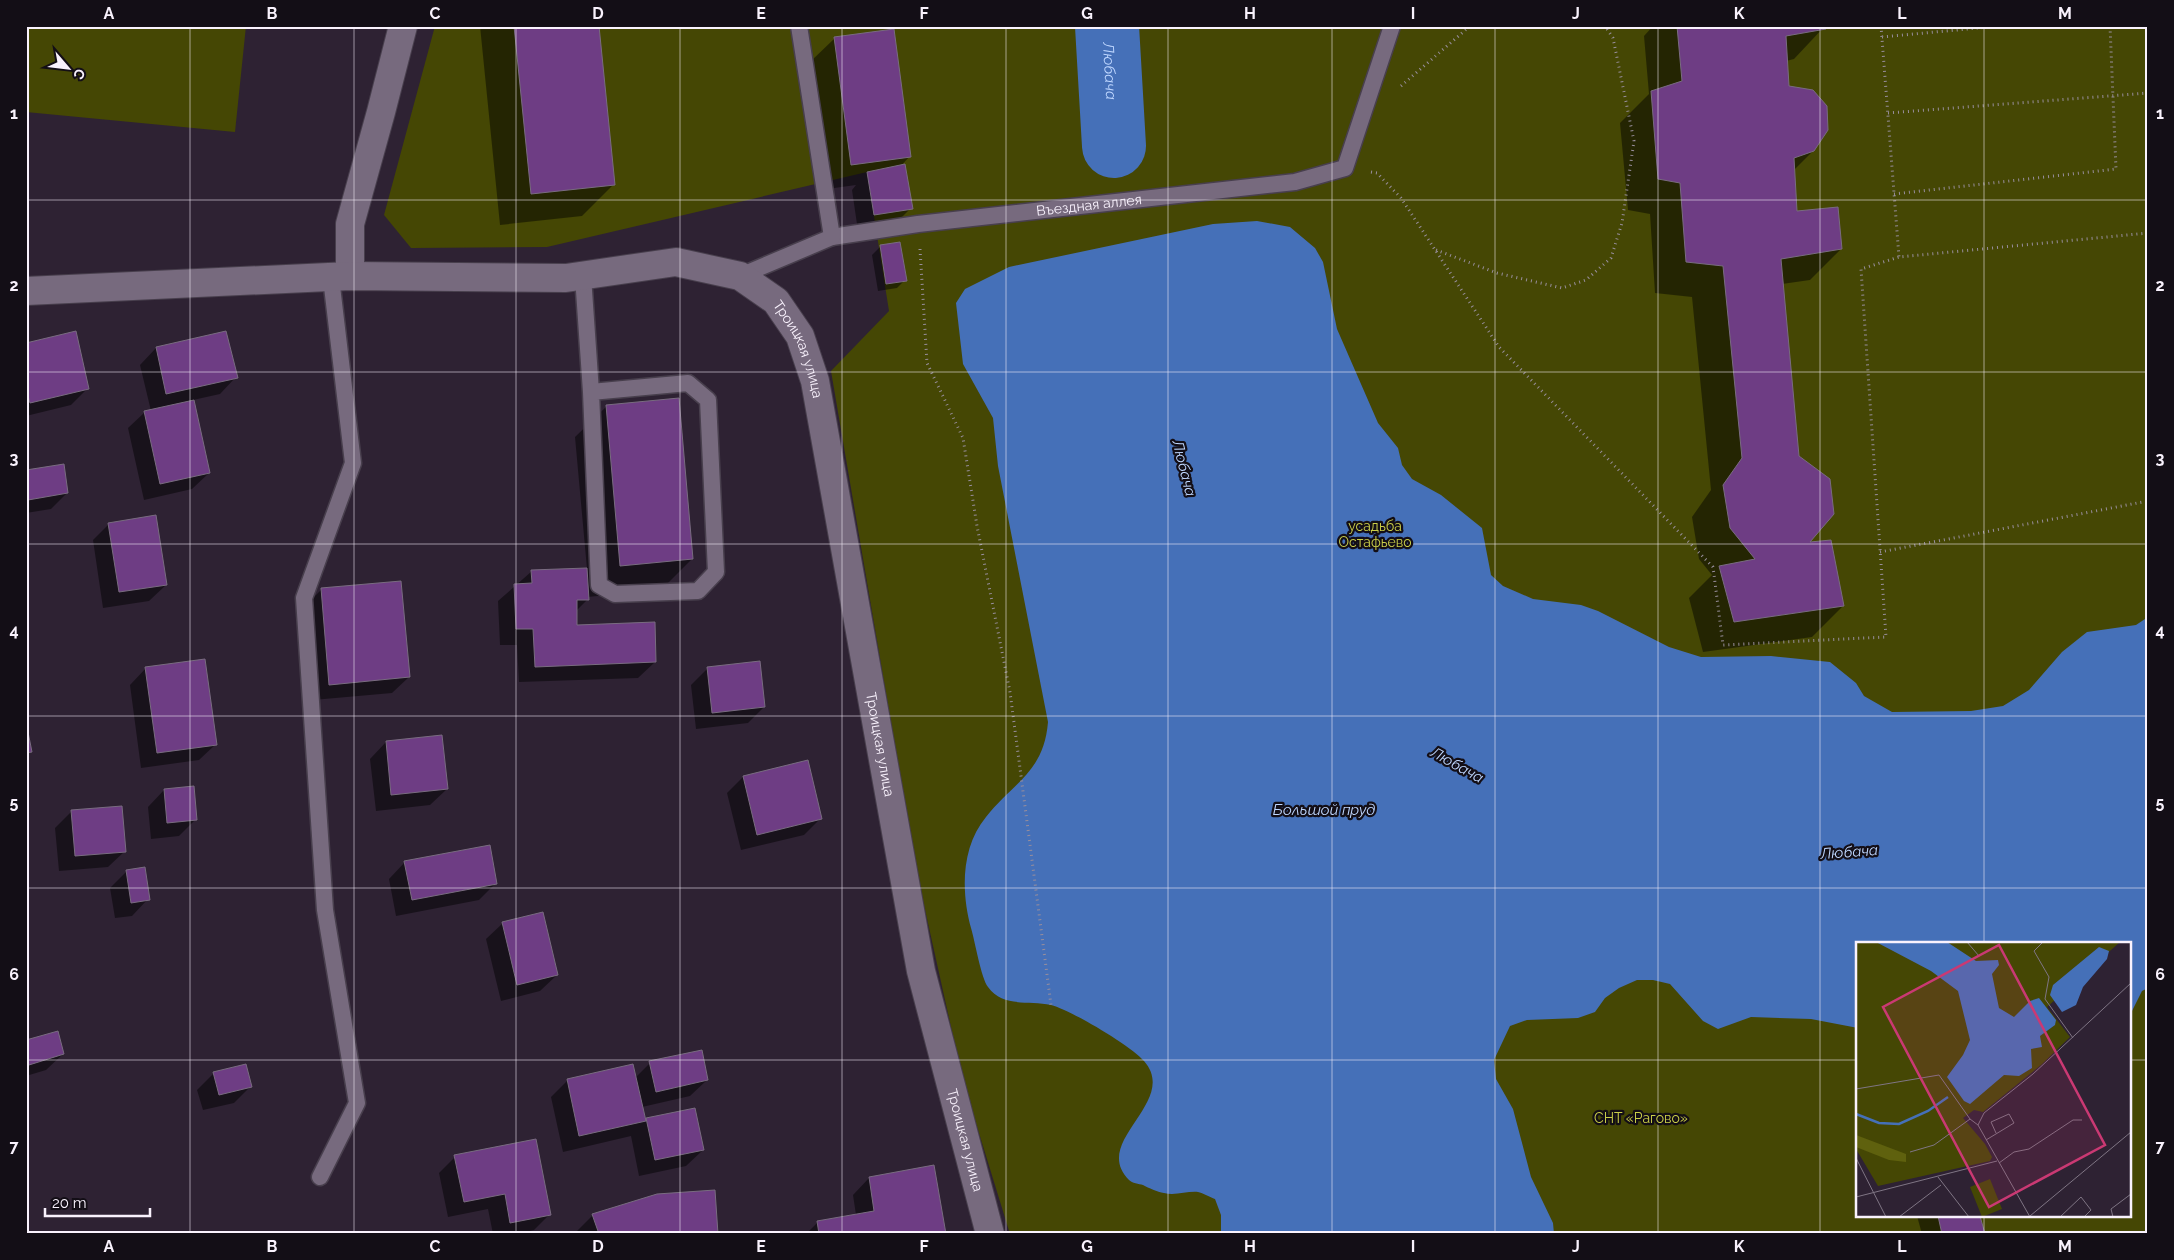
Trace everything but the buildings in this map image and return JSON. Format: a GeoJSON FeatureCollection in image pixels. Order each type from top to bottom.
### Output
{"type":"FeatureCollection","features":[{"type":"Feature","properties":{"kind":"street"},"geometry":{"type":"LineString","coordinates":[[340,277],[350,224],[403,26]]}},
{"type":"Feature","properties":{"kind":"street"},"geometry":{"type":"LineString","coordinates":[[26,291],[340,277],[566,278],[676,262],[740,276]]}},
{"type":"Feature","properties":{"kind":"street","name":"Троицкая улица"},"geometry":{"type":"LineString","coordinates":[[740,276],[776,301],[800,336],[815,380],[921,972],[990,1234]]}},
{"type":"Feature","properties":{"kind":"lane"},"geometry":{"type":"LineString","coordinates":[[799,26],[832,237]]}},
{"type":"Feature","properties":{"kind":"lane"},"geometry":{"type":"LineString","coordinates":[[1345,168],[1392,26]]}},
{"type":"Feature","properties":{"kind":"lane","name":"Въездная аллея"},"geometry":{"type":"LineString","coordinates":[[740,276],[832,237],[918,224],[1295,182],[1345,168]]}},
{"type":"Feature","properties":{"kind":"lane"},"geometry":{"type":"LineString","coordinates":[[583,276],[591,392],[599,585],[616,594],[698,591],[716,572],[708,400],[688,383],[591,392]]}},
{"type":"Feature","properties":{"kind":"lane"},"geometry":{"type":"LineString","coordinates":[[320,1177],[357,1103],[325,910],[304,598],[353,463],[340,277]]}},
{"type":"Feature","properties":{"kind":"path"},"geometry":{"type":"LineString","coordinates":[[1400,87],[1470,26]]}},
{"type":"Feature","properties":{"kind":"path"},"geometry":{"type":"LineString","coordinates":[[1436,250],[1498,273],[1562,288],[1586,280],[1611,258],[1622,223],[1634,141],[1613,38],[1605,26]]}},
{"type":"Feature","properties":{"kind":"path"},"geometry":{"type":"LineString","coordinates":[[1881,26],[1899,257]]}},
{"type":"Feature","properties":{"kind":"path"},"geometry":{"type":"LineString","coordinates":[[1882,37],[1999,26]]}},
{"type":"Feature","properties":{"kind":"path"},"geometry":{"type":"LineString","coordinates":[[1894,194],[2116,169],[2110,26]]}},
{"type":"Feature","properties":{"kind":"path"},"geometry":{"type":"LineString","coordinates":[[1888,113],[2148,93]]}},
{"type":"Feature","properties":{"kind":"path"},"geometry":{"type":"LineString","coordinates":[[1345,168],[1377,173],[1401,198],[1499,346],[1713,567],[1723,645],[1886,637],[1861,270],[1899,257],[2148,233]]}},
{"type":"Feature","properties":{"kind":"path"},"geometry":{"type":"LineString","coordinates":[[918,224],[927,363],[963,438],[977,526],[1010,692],[1051,1005]]}},
{"type":"Feature","properties":{"kind":"path"},"geometry":{"type":"LineString","coordinates":[[1880,552],[2148,501]]}},
{"type":"Feature","properties":{"kind":"green space"},"geometry":{"type":"Polygon","coordinates":[[[26,26],[246,26],[235,132],[26,112],[26,26]]]}},
{"type":"Feature","properties":{"kind":"green space","name":"усадьба Остафьево"},"geometry":{"type":"Polygon","coordinates":[[[435,26],[2148,26],[2148,1234],[1010,1234],[963,1081],[916,869],[831,371],[889,311],[867,172],[547,247],[411,248],[384,215],[435,26]]]}},
{"type":"Feature","properties":{"kind":"water","name":"Большой пруд"},"geometry":{"type":"Polygon","coordinates":[[[1257,221],[1290,227],[1315,248],[1323,262],[1337,329],[1378,423],[1398,448],[1402,465],[1412,479],[1441,495],[1482,528],[1491,575],[1503,586],[1533,599],[1581,605],[1598,611],[1669,647],[1701,657],[1771,656],[1830,662],[1856,683],[1864,696],[1892,712],[1971,711],[2003,706],[2029,690],[2062,652],[2087,632],[2136,625],[2148,617],[2148,988],[2142,991],[2132,1011],[2132,942],[1856,942],[1856,1028],[1811,1019],[1751,1017],[1718,1029],[1703,1021],[1670,984],[1653,980],[1637,980],[1619,988],[1605,998],[1595,1012],[1578,1018],[1527,1020],[1510,1026],[1494,1060],[1496,1079],[1513,1109],[1531,1177],[1553,1223],[1554,1234],[1221,1234],[1221,1215],[1215,1199],[1198,1192],[1172,1194],[1161,1192],[1129,1180],[1120,1165],[1120,1151],[1126,1136],[1145,1106],[1151,1091],[1152,1076],[1144,1061],[1114,1038],[1060,1008],[1051,1005],[1009,1001],[994,994],[983,976],[968,914],[965,870],[972,842],[986,817],[1034,765],[1041,753],[1048,722],[998,466],[993,418],[963,364],[956,303],[965,289],[1009,267],[1213,224],[1257,221]]]}},
{"type":"Feature","properties":{"kind":"waterway","name":"Любача"},"geometry":{"type":"LineString","coordinates":[[1107,26],[1114,146]]}},
{"type":"Feature","properties":{"kind":"park label","name":"СНТ «Рагово»"},"geometry":{"type":"Point","coordinates":[1641,1118]}}]}
